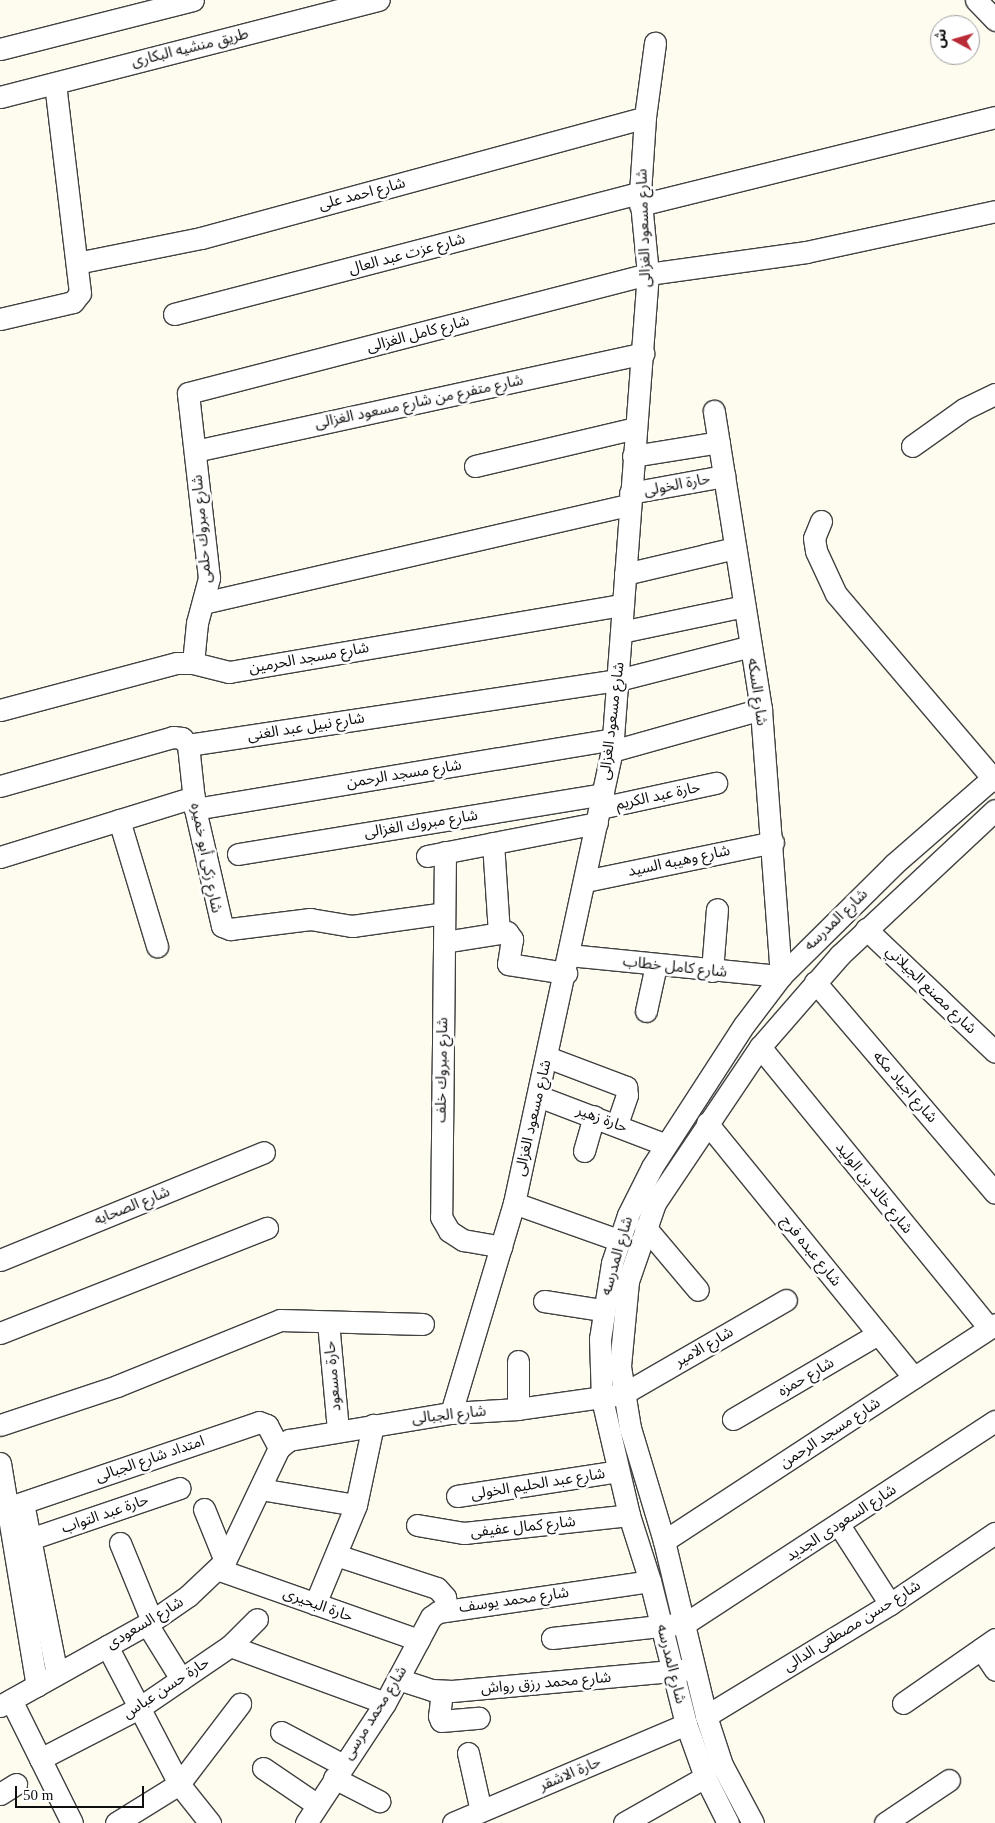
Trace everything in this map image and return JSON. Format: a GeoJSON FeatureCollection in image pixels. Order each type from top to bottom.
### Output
{"type":"FeatureCollection","features":[{"type":"Feature","properties":{"kind":"street"},"geometry":{"type":"LineString","coordinates":[[0,49],[193,0]]}},
{"type":"Feature","properties":{"kind":"street","name":"طريق منشيه البكارى"},"geometry":{"type":"LineString","coordinates":[[0,97],[379,0]]}},
{"type":"Feature","properties":{"kind":"street"},"geometry":{"type":"LineString","coordinates":[[976,0],[995,20]]}},
{"type":"Feature","properties":{"kind":"street","name":"شارع مسعود الغزالى"},"geometry":{"type":"LineString","coordinates":[[451,1413],[514,1203],[613,745],[648,274],[640,199],[645,117],[655,44]]}},
{"type":"Feature","properties":{"kind":"street"},"geometry":{"type":"LineString","coordinates":[[0,319],[73,302],[80,293],[55,83]]}},
{"type":"Feature","properties":{"kind":"street","name":"شارع احمد على"},"geometry":{"type":"LineString","coordinates":[[76,263],[201,238],[645,117]]}},
{"type":"Feature","properties":{"kind":"street","name":"شارع عزت عبد العال"},"geometry":{"type":"LineString","coordinates":[[174,314],[640,199],[995,117]]}},
{"type":"Feature","properties":{"kind":"street","name":"شارع كامل الغزالى"},"geometry":{"type":"LineString","coordinates":[[188,393],[648,274],[806,252],[995,211]]}},
{"type":"Feature","properties":{"kind":"street","name":"شارع متفرع من شارع مسعود الغزالى"},"geometry":{"type":"LineString","coordinates":[[195,451],[643,353]]}},
{"type":"Feature","properties":{"kind":"street","name":"شارع مبروك حلمى"},"geometry":{"type":"LineString","coordinates":[[188,393],[209,578],[197,623],[193,663]]}},
{"type":"Feature","properties":{"kind":"street"},"geometry":{"type":"LineString","coordinates":[[912,446],[964,409],[995,394]]}},
{"type":"Feature","properties":{"kind":"street","name":"شارع السكه"},"geometry":{"type":"LineString","coordinates":[[714,411],[760,710],[773,842],[781,976]]}},
{"type":"Feature","properties":{"kind":"street"},"geometry":{"type":"LineString","coordinates":[[475,466],[636,428]]}},
{"type":"Feature","properties":{"kind":"street"},"geometry":{"type":"LineString","coordinates":[[633,456],[719,442]]}},
{"type":"Feature","properties":{"kind":"street","name":"حارة الخولى"},"geometry":{"type":"LineString","coordinates":[[203,603],[724,476]]}},
{"type":"Feature","properties":{"kind":"street"},"geometry":{"type":"LineString","coordinates":[[821,521],[814,538],[816,551],[836,594],[994,779]]}},
{"type":"Feature","properties":{"kind":"street"},"geometry":{"type":"LineString","coordinates":[[625,574],[735,548]]}},
{"type":"Feature","properties":{"kind":"street","name":"شارع مسجد الحرمين"},"geometry":{"type":"LineString","coordinates":[[0,710],[177,663],[193,663],[229,672],[623,605]]}},
{"type":"Feature","properties":{"kind":"street"},"geometry":{"type":"LineString","coordinates":[[621,632],[744,606]]}},
{"type":"Feature","properties":{"kind":"street","name":"شارع نبيل عبد الغنى"},"geometry":{"type":"LineString","coordinates":[[0,786],[173,737],[182,738],[188,745],[618,680],[751,646]]}},
{"type":"Feature","properties":{"kind":"street","name":"شارع مسجد الرحمن"},"geometry":{"type":"LineString","coordinates":[[0,857],[118,820],[194,803],[613,745],[760,710]]}},
{"type":"Feature","properties":{"kind":"street","name":"شارع زكى أبو خميره"},"geometry":{"type":"LineString","coordinates":[[188,745],[194,803],[218,918],[222,926],[230,929],[310,919],[352,926],[444,913]]}},
{"type":"Feature","properties":{"kind":"street","name":"شارع المدرسه"},"geometry":{"type":"LineString","coordinates":[[754,1823],[696,1720],[672,1672],[650,1580],[618,1471],[602,1399],[600,1340],[602,1310],[618,1240],[639,1191],[666,1145],[744,1024],[781,976],[894,864],[994,779]]}},
{"type":"Feature","properties":{"kind":"street","name":"حارة عبد الكريم"},"geometry":{"type":"LineString","coordinates":[[600,808],[716,783]]}},
{"type":"Feature","properties":{"kind":"street","name":"شارع مبروك خلف"},"geometry":{"type":"LineString","coordinates":[[500,1247],[463,1240],[449,1231],[441,1218],[444,913],[436,854],[493,843],[600,808]]}},
{"type":"Feature","properties":{"kind":"street","name":"شارع مبروك الغزالى"},"geometry":{"type":"LineString","coordinates":[[238,854],[600,808]]}},
{"type":"Feature","properties":{"kind":"street","name":"شارع المدرسه"},"geometry":{"type":"LineString","coordinates":[[728,1823],[705,1777],[696,1720],[695,1669],[686,1623],[630,1428],[623,1394],[620,1347],[623,1309],[635,1253],[645,1227],[668,1181],[760,1047],[815,982],[866,929],[995,810]]}},
{"type":"Feature","properties":{"kind":"street"},"geometry":{"type":"LineString","coordinates":[[118,820],[158,946]]}},
{"type":"Feature","properties":{"kind":"street","name":"شارع وهيبه السيد"},"geometry":{"type":"LineString","coordinates":[[585,881],[773,842]]}},
{"type":"Feature","properties":{"kind":"street"},"geometry":{"type":"LineString","coordinates":[[444,942],[499,933],[493,843]]}},
{"type":"Feature","properties":{"kind":"street"},"geometry":{"type":"LineString","coordinates":[[712,971],[717,909]]}},
{"type":"Feature","properties":{"kind":"street","name":"شارع مصنع الجيلاني"},"geometry":{"type":"LineString","coordinates":[[866,929],[995,1052]]}},
{"type":"Feature","properties":{"kind":"street","name":"شارع كامل خطاب"},"geometry":{"type":"LineString","coordinates":[[499,933],[511,934],[508,959],[512,966],[567,964],[656,965],[781,976]]}},
{"type":"Feature","properties":{"kind":"street"},"geometry":{"type":"LineString","coordinates":[[646,1011],[656,965]]}},
{"type":"Feature","properties":{"kind":"street","name":"شارع اجياد مكه"},"geometry":{"type":"LineString","coordinates":[[815,982],[995,1193]]}},
{"type":"Feature","properties":{"kind":"street","name":"شارع خالد بن الوليد"},"geometry":{"type":"LineString","coordinates":[[760,1047],[992,1326]]}},
{"type":"Feature","properties":{"kind":"street"},"geometry":{"type":"LineString","coordinates":[[547,1057],[626,1087],[627,1096],[617,1124]]}},
{"type":"Feature","properties":{"kind":"street","name":"حارة زهير"},"geometry":{"type":"LineString","coordinates":[[538,1096],[617,1124],[666,1145]]}},
{"type":"Feature","properties":{"kind":"street"},"geometry":{"type":"LineString","coordinates":[[584,1152],[594,1116]]}},
{"type":"Feature","properties":{"kind":"street","name":"شارع عبده فرج"},"geometry":{"type":"LineString","coordinates":[[707,1123],[914,1378]]}},
{"type":"Feature","properties":{"kind":"street","name":"شارع الصحابه"},"geometry":{"type":"LineString","coordinates":[[0,1260],[264,1152]]}},
{"type":"Feature","properties":{"kind":"street"},"geometry":{"type":"LineString","coordinates":[[514,1203],[618,1240]]}},
{"type":"Feature","properties":{"kind":"street"},"geometry":{"type":"LineString","coordinates":[[645,1227],[698,1290]]}},
{"type":"Feature","properties":{"kind":"street"},"geometry":{"type":"LineString","coordinates":[[0,1333],[267,1228]]}},
{"type":"Feature","properties":{"kind":"street","name":"شارع الامير"},"geometry":{"type":"LineString","coordinates":[[623,1394],[786,1300]]}},
{"type":"Feature","properties":{"kind":"street"},"geometry":{"type":"LineString","coordinates":[[544,1301],[602,1310]]}},
{"type":"Feature","properties":{"kind":"street"},"geometry":{"type":"LineString","coordinates":[[0,1426],[117,1386],[280,1320],[423,1324]]}},
{"type":"Feature","properties":{"kind":"street","name":"حارة مسعود"},"geometry":{"type":"LineString","coordinates":[[328,1322],[338,1430]]}},
{"type":"Feature","properties":{"kind":"street","name":"شارع مسجد الرحمن"},"geometry":{"type":"LineString","coordinates":[[664,1541],[992,1326]]}},
{"type":"Feature","properties":{"kind":"street","name":"شارع حمزه"},"geometry":{"type":"LineString","coordinates":[[733,1419],[878,1334]]}},
{"type":"Feature","properties":{"kind":"street"},"geometry":{"type":"LineString","coordinates":[[518,1361],[518,1409]]}},
{"type":"Feature","properties":{"kind":"street","name":"شارع الجبالى"},"geometry":{"type":"LineString","coordinates":[[279,1448],[301,1436],[338,1430],[451,1413],[518,1409],[602,1399],[623,1394]]}},
{"type":"Feature","properties":{"kind":"street","name":"شارع السعودى الجديد"},"geometry":{"type":"LineString","coordinates":[[686,1623],[839,1525],[995,1421]]}},
{"type":"Feature","properties":{"kind":"street","name":"امتداد شارع الجبالى"},"geometry":{"type":"LineString","coordinates":[[9,1500],[259,1422],[267,1425],[279,1448]]}},
{"type":"Feature","properties":{"kind":"street"},"geometry":{"type":"LineString","coordinates":[[315,1604],[356,1506],[373,1425]]}},
{"type":"Feature","properties":{"kind":"street","name":"شارع السعودى"},"geometry":{"type":"LineString","coordinates":[[5,1703],[150,1622],[188,1596],[221,1565],[279,1448]]}},
{"type":"Feature","properties":{"kind":"street"},"geometry":{"type":"LineString","coordinates":[[0,1463],[9,1500],[36,1686]]}},
{"type":"Feature","properties":{"kind":"street","name":"شارع عبد الحليم الخولى"},"geometry":{"type":"LineString","coordinates":[[457,1496],[618,1471]]}},
{"type":"Feature","properties":{"kind":"street","name":"حارة عبد التواب"},"geometry":{"type":"LineString","coordinates":[[30,1539],[180,1488]]}},
{"type":"Feature","properties":{"kind":"street"},"geometry":{"type":"LineString","coordinates":[[260,1489],[356,1506]]}},
{"type":"Feature","properties":{"kind":"street"},"geometry":{"type":"LineString","coordinates":[[9,1500],[30,1539],[20,1584],[57,1674]]}},
{"type":"Feature","properties":{"kind":"street"},"geometry":{"type":"LineString","coordinates":[[204,1509],[221,1565]]}},
{"type":"Feature","properties":{"kind":"street","name":"شارع كمال عفيفى"},"geometry":{"type":"LineString","coordinates":[[417,1525],[464,1533],[630,1515]]}},
{"type":"Feature","properties":{"kind":"street"},"geometry":{"type":"LineString","coordinates":[[839,1525],[890,1604]]}},
{"type":"Feature","properties":{"kind":"street","name":"شارع حسن مصطفى الدالى"},"geometry":{"type":"LineString","coordinates":[[696,1720],[890,1604],[995,1533]]}},
{"type":"Feature","properties":{"kind":"street"},"geometry":{"type":"LineString","coordinates":[[120,1543],[150,1622],[181,1679]]}},
{"type":"Feature","properties":{"kind":"street","name":"شارع محمد يوسف"},"geometry":{"type":"LineString","coordinates":[[336,1555],[437,1588],[445,1597],[447,1609],[650,1580]]}},
{"type":"Feature","properties":{"kind":"street","name":"حارة البحيرى"},"geometry":{"type":"LineString","coordinates":[[221,1565],[315,1604],[419,1640]]}},
{"type":"Feature","properties":{"kind":"street","name":"شارع محمد مرسى"},"geometry":{"type":"LineString","coordinates":[[314,1817],[338,1771],[384,1703],[431,1618],[447,1609]]}},
{"type":"Feature","properties":{"kind":"street","name":"حارة حسن عباس"},"geometry":{"type":"LineString","coordinates":[[40,1759],[139,1708],[230,1646],[257,1618]]}},
{"type":"Feature","properties":{"kind":"street"},"geometry":{"type":"LineString","coordinates":[[552,1638],[686,1623]]}},
{"type":"Feature","properties":{"kind":"street"},"geometry":{"type":"LineString","coordinates":[[903,1703],[988,1644],[995,1670]]}},
{"type":"Feature","properties":{"kind":"street"},"geometry":{"type":"LineString","coordinates":[[107,1646],[179,1784],[210,1823]]}},
{"type":"Feature","properties":{"kind":"street"},"geometry":{"type":"LineString","coordinates":[[230,1646],[384,1703]]}},
{"type":"Feature","properties":{"kind":"street","name":"شارع محمد رزق رواش"},"geometry":{"type":"LineString","coordinates":[[398,1679],[442,1692],[695,1669]]}},
{"type":"Feature","properties":{"kind":"street"},"geometry":{"type":"LineString","coordinates":[[442,1692],[439,1716],[441,1721],[479,1718]]}},
{"type":"Feature","properties":{"kind":"street"},"geometry":{"type":"LineString","coordinates":[[5,1703],[40,1759],[72,1823]]}},
{"type":"Feature","properties":{"kind":"street"},"geometry":{"type":"LineString","coordinates":[[116,1823],[179,1784],[240,1704]]}},
{"type":"Feature","properties":{"kind":"street","name":"حارة الاشقر"},"geometry":{"type":"LineString","coordinates":[[452,1823],[484,1814],[696,1720]]}},
{"type":"Feature","properties":{"kind":"street"},"geometry":{"type":"LineString","coordinates":[[281,1732],[379,1801]]}},
{"type":"Feature","properties":{"kind":"street"},"geometry":{"type":"LineString","coordinates":[[468,1753],[484,1814]]}},
{"type":"Feature","properties":{"kind":"street"},"geometry":{"type":"LineString","coordinates":[[262,1768],[314,1817]]}},
{"type":"Feature","properties":{"kind":"street"},"geometry":{"type":"LineString","coordinates":[[624,1823],[705,1777]]}},
{"type":"Feature","properties":{"kind":"street"},"geometry":{"type":"LineString","coordinates":[[885,1823],[949,1780]]}}]}
